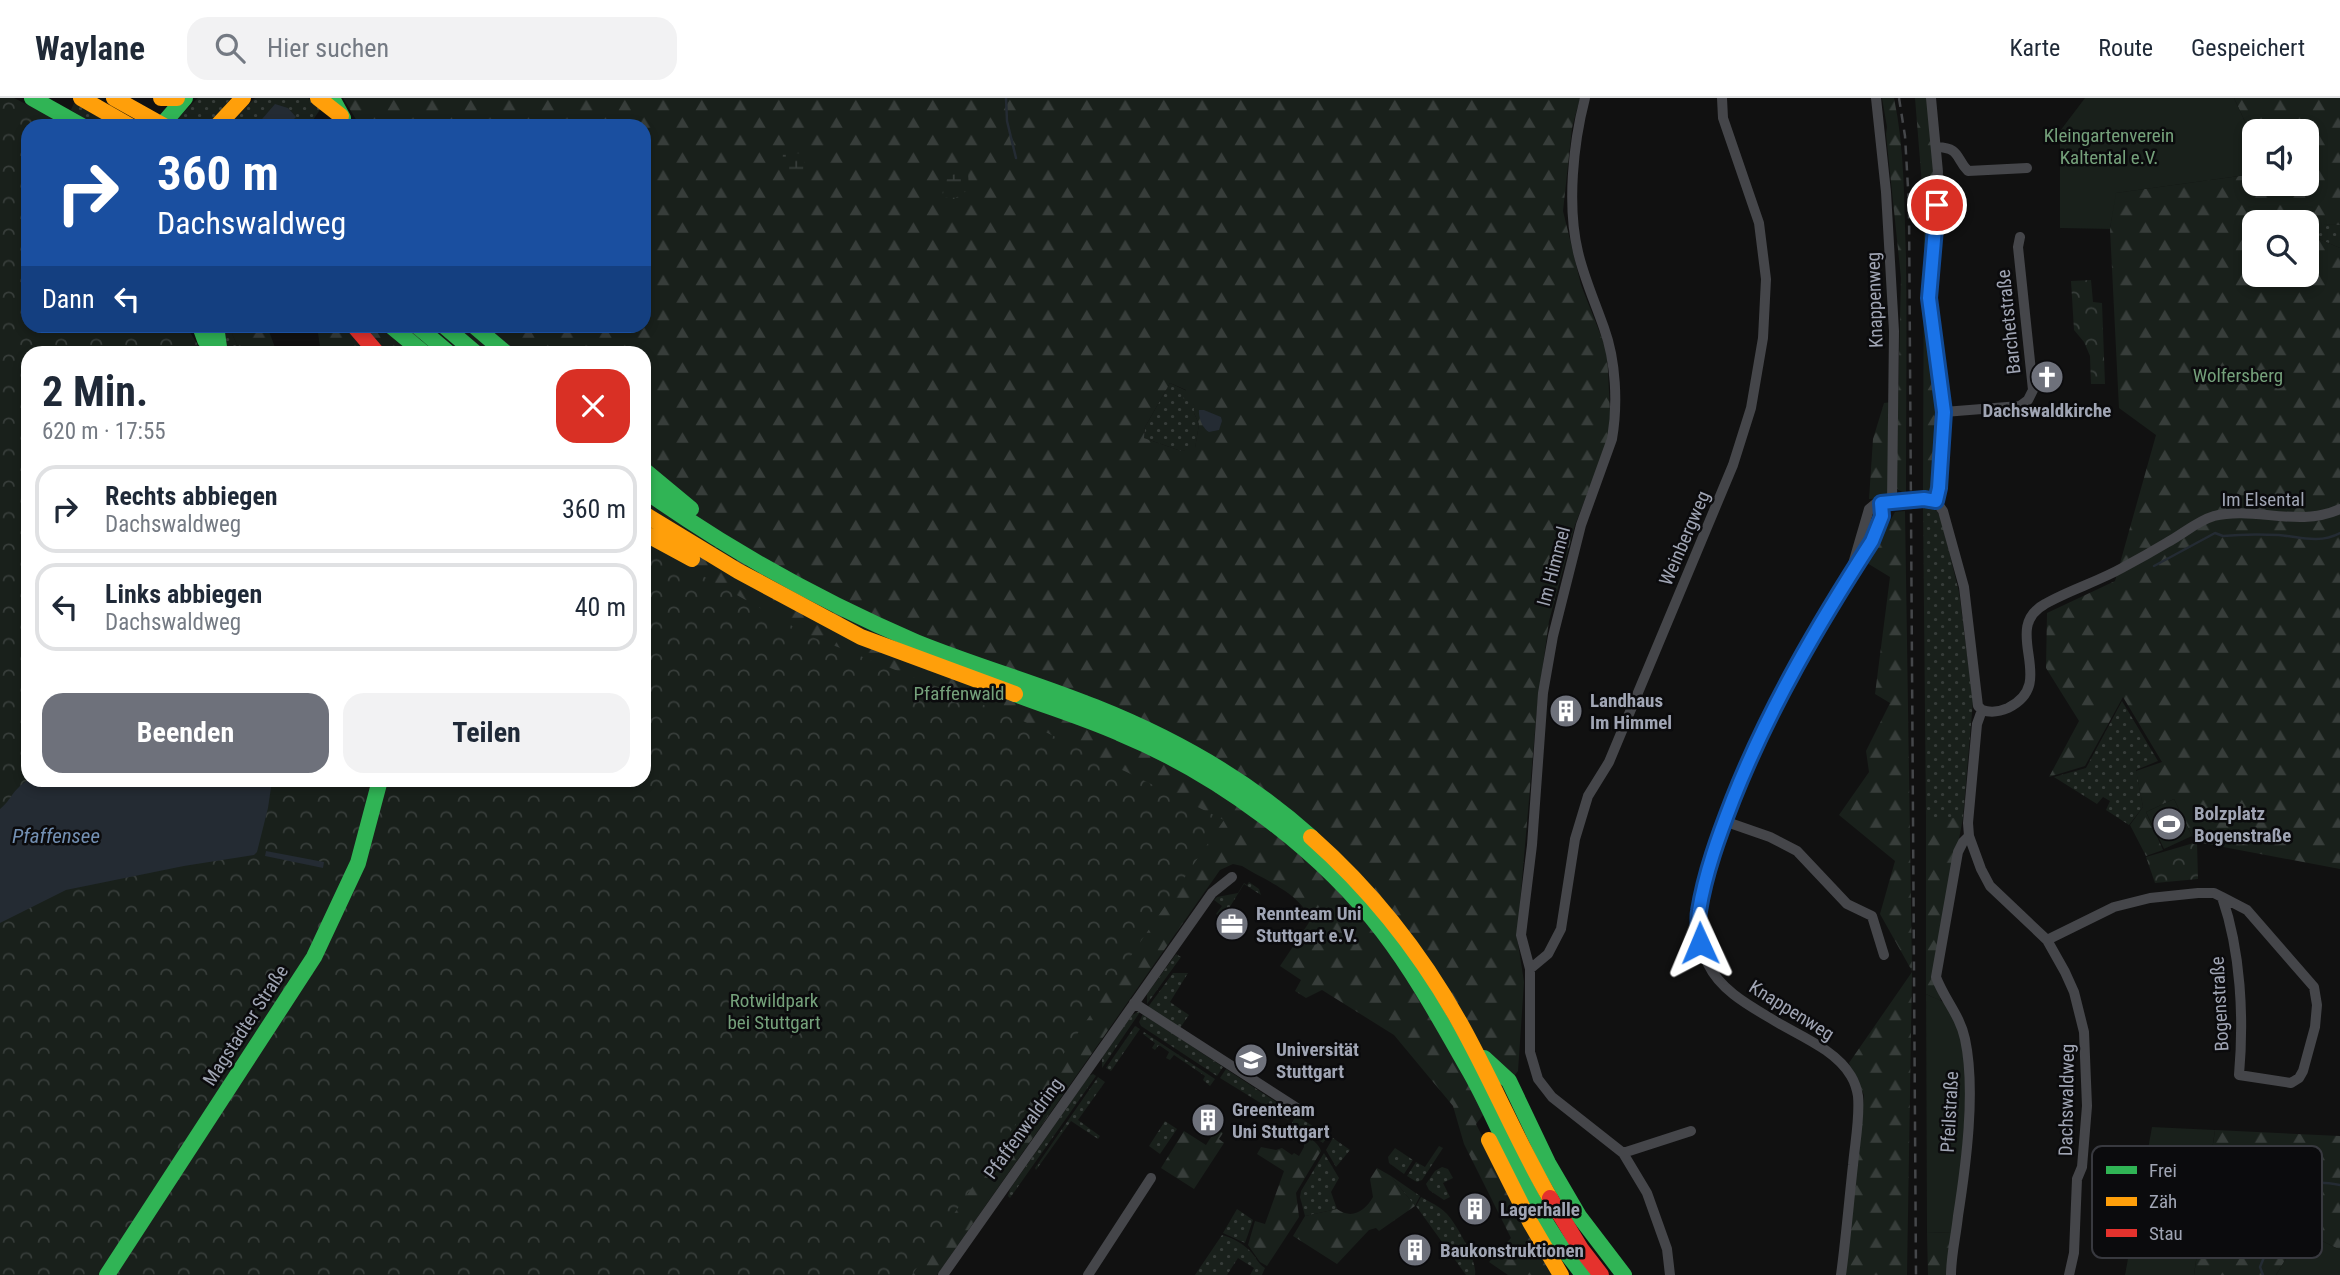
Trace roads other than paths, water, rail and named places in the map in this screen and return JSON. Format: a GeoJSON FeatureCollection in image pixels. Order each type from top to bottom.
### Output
{"type":"FeatureCollection","features":[{"type":"Feature","properties":{"kind":"main road"},"geometry":{"type":"LineString","coordinates":[[32,98],[69,119]]}},
{"type":"Feature","properties":{"kind":"main road"},"geometry":{"type":"LineString","coordinates":[[81,98],[118,119]]}},
{"type":"Feature","properties":{"kind":"main road"},"geometry":{"type":"LineString","coordinates":[[114,98],[150,119]]}},
{"type":"Feature","properties":{"kind":"main road"},"geometry":{"type":"LineString","coordinates":[[161,98],[177,98]]}},
{"type":"Feature","properties":{"kind":"main road"},"geometry":{"type":"LineString","coordinates":[[168,119],[185,98]]}},
{"type":"Feature","properties":{"kind":"main road"},"geometry":{"type":"LineString","coordinates":[[224,119],[243,98]]}},
{"type":"Feature","properties":{"kind":"main road"},"geometry":{"type":"LineString","coordinates":[[318,98],[342,119]]}},
{"type":"Feature","properties":{"kind":"main road"},"geometry":{"type":"LineString","coordinates":[[332,98],[344,119]]}},
{"type":"Feature","properties":{"kind":"main road"},"geometry":{"type":"LineString","coordinates":[[482,333],[498,346]]}},
{"type":"Feature","properties":{"kind":"main road"},"geometry":{"type":"LineString","coordinates":[[437,336],[459,346]]}},
{"type":"Feature","properties":{"kind":"main road"},"geometry":{"type":"LineString","coordinates":[[651,476],[707,523],[773,571]]}},
{"type":"Feature","properties":{"kind":"main road"},"geometry":{"type":"LineString","coordinates":[[651,495],[721,543],[843,610],[958,659],[1063,694],[1153,731],[1196,754],[1250,789],[1301,827],[1370,895],[1429,972],[1475,1050],[1551,1202],[1601,1275]]}},
{"type":"Feature","properties":{"kind":"main road"},"geometry":{"type":"LineString","coordinates":[[651,518],[810,611],[889,649],[1120,733],[1177,761],[1230,792],[1289,836],[1352,896],[1398,954],[1471,1074],[1554,1236],[1583,1275]]}},
{"type":"Feature","properties":{"kind":"main road"},"geometry":{"type":"LineString","coordinates":[[651,537],[767,600],[800,612],[810,611]]}},
{"type":"Feature","properties":{"kind":"main road","name":"Magstadter Straße"},"geometry":{"type":"LineString","coordinates":[[107,1275],[314,957],[358,863],[378,787]]}},
{"type":"Feature","properties":{"kind":"main road"},"geometry":{"type":"LineString","coordinates":[[1440,1023],[1436,1030],[1502,1167],[1530,1223],[1561,1274]]}},
{"type":"Feature","properties":{"kind":"main road"},"geometry":{"type":"LineString","coordinates":[[1475,1050],[1509,1081],[1548,1163],[1579,1216],[1624,1275]]}},
{"type":"Feature","properties":{"kind":"street","name":"Im Himmel"},"geometry":{"type":"LineString","coordinates":[[1585,98],[1577,142],[1572,206],[1577,249],[1589,291],[1605,330],[1612,359],[1614,427],[1576,545],[1553,636],[1543,693],[1532,845],[1521,935],[1530,969],[1530,1052],[1538,1079],[1552,1097],[1623,1153]]}},
{"type":"Feature","properties":{"kind":"street","name":"Weinbergweg"},"geometry":{"type":"LineString","coordinates":[[1530,969],[1548,954],[1561,929],[1575,839],[1588,796],[1614,750],[1733,465],[1751,408],[1763,338],[1766,279],[1759,223],[1723,118],[1722,98]]}},
{"type":"Feature","properties":{"kind":"street","name":"Knappenweg"},"geometry":{"type":"LineString","coordinates":[[1841,1275],[1857,1122],[1858,1094],[1851,1076],[1833,1056],[1728,991],[1708,965],[1700,943],[1698,914],[1724,821],[1768,718],[1851,574],[1869,509],[1875,504],[1887,503],[1894,331],[1886,192],[1876,98]]}},
{"type":"Feature","properties":{"kind":"street","name":"Dachswaldweg"},"geometry":{"type":"LineString","coordinates":[[1931,98],[1937,147],[1937,205],[1929,298],[1944,412],[1936,501],[1943,511],[1964,587],[1978,706],[1982,710],[1977,723],[1969,836],[1980,869],[1990,886],[2047,940],[2074,992],[2084,1032],[2087,1106],[2082,1167],[2077,1179],[2074,1253],[2069,1275]]}},
{"type":"Feature","properties":{"kind":"street"},"geometry":{"type":"LineString","coordinates":[[1937,147],[1948,147],[1955,151],[1968,171],[2027,168]]}},
{"type":"Feature","properties":{"kind":"street","name":"Barchetstraße"},"geometry":{"type":"LineString","coordinates":[[1944,412],[2020,406],[2028,400],[2033,390],[2018,247],[2020,237]]}},
{"type":"Feature","properties":{"kind":"street"},"geometry":{"type":"LineString","coordinates":[[1887,503],[1924,499],[1936,501]]}},
{"type":"Feature","properties":{"kind":"street","name":"Im Elsental"},"geometry":{"type":"LineString","coordinates":[[1982,710],[2004,710],[2015,704],[2030,685],[2032,669],[2025,641],[2026,627],[2039,607],[2107,576],[2216,516],[2228,514],[2315,517],[2340,509]]}},
{"type":"Feature","properties":{"kind":"street"},"geometry":{"type":"LineString","coordinates":[[1724,821],[1770,837],[1797,851],[1847,904],[1872,916],[1884,955]]}},
{"type":"Feature","properties":{"kind":"street","name":"Pfeilstraße"},"geometry":{"type":"LineString","coordinates":[[1951,1275],[1964,1172],[1970,1072],[1956,1011],[1941,990],[1936,976],[1958,852],[1969,836]]}},
{"type":"Feature","properties":{"kind":"street","name":"Pfaffenwaldring"},"geometry":{"type":"LineString","coordinates":[[943,1275],[1212,893],[1233,877]]}},
{"type":"Feature","properties":{"kind":"street","name":"Bogenstraße"},"geometry":{"type":"LineString","coordinates":[[2047,940],[2114,907],[2151,898],[2198,892],[2214,893],[2222,897],[2247,910],[2314,987],[2317,1005],[2315,1027],[2303,1071],[2299,1078],[2291,1083],[2239,1075],[2241,1028],[2237,966],[2222,897]]}},
{"type":"Feature","properties":{"kind":"street"},"geometry":{"type":"LineString","coordinates":[[1134,1003],[1303,1112]]}},
{"type":"Feature","properties":{"kind":"street"},"geometry":{"type":"LineString","coordinates":[[1670,1274],[1667,1249],[1647,1193],[1623,1153],[1691,1131]]}},
{"type":"Feature","properties":{"kind":"street"},"geometry":{"type":"LineString","coordinates":[[1088,1275],[1151,1178]]}},
{"type":"Feature","properties":{"kind":"water"},"geometry":{"type":"Polygon","coordinates":[[[275,104],[288,108],[296,117],[294,119],[262,119],[275,104]]]}},
{"type":"Feature","properties":{"kind":"water"},"geometry":{"type":"Polygon","coordinates":[[[1199,410],[1221,417],[1219,430],[1207,430],[1201,422],[1199,410]]]}},
{"type":"Feature","properties":{"kind":"water","name":"Pfaffensee"},"geometry":{"type":"Polygon","coordinates":[[[21,786],[271,787],[257,852],[254,855],[66,890],[0,923],[0,809],[21,786]]]}},
{"type":"Feature","properties":{"kind":"water"},"geometry":{"type":"Polygon","coordinates":[[[266,851],[324,862],[323,868],[265,856],[266,851]]]}},
{"type":"Feature","properties":{"kind":"waterway"},"geometry":{"type":"LineString","coordinates":[[1006,98],[1007,121],[1016,158]]}},
{"type":"Feature","properties":{"kind":"waterway"},"geometry":{"type":"LineString","coordinates":[[2154,566],[2215,533],[2223,536],[2272,535],[2309,539],[2340,533]]}},
{"type":"Feature","properties":{"kind":"waterway"},"geometry":{"type":"LineString","coordinates":[[2322,1183],[2340,1185]]}},
{"type":"Feature","properties":{"kind":"waterway"},"geometry":{"type":"LineString","coordinates":[[2263,1275],[2260,1267],[2264,1258]]}},
{"type":"Feature","properties":{"kind":"railway"},"geometry":{"type":"LineString","coordinates":[[1899,98],[1905,136],[1909,205],[1916,1275]]}},
{"type":"Feature","properties":{"kind":"place","name":"Dachswaldkirche"},"geometry":{"type":"Point","coordinates":[2047,377]}},
{"type":"Feature","properties":{"kind":"place","name":"Landhaus Im Himmel"},"geometry":{"type":"Point","coordinates":[1566,711]}},
{"type":"Feature","properties":{"kind":"place","name":"Bolzplatz Bogenstraße"},"geometry":{"type":"Point","coordinates":[2169,824]}},
{"type":"Feature","properties":{"kind":"place","name":"Rennteam Uni Stuttgart e.V."},"geometry":{"type":"Point","coordinates":[1232,924]}},
{"type":"Feature","properties":{"kind":"place","name":"Universität Stuttgart"},"geometry":{"type":"Point","coordinates":[1251,1060]}},
{"type":"Feature","properties":{"kind":"place","name":"Greenteam Uni Stuttgart"},"geometry":{"type":"Point","coordinates":[1208,1120]}},
{"type":"Feature","properties":{"kind":"place","name":"Lagerhalle"},"geometry":{"type":"Point","coordinates":[1475,1209]}},
{"type":"Feature","properties":{"kind":"place","name":"Baukonstruktionen"},"geometry":{"type":"Point","coordinates":[1415,1250]}},
{"type":"Feature","properties":{"kind":"park label","name":"Kleingartenverein Kaltental e.V."},"geometry":{"type":"Point","coordinates":[2109,146]}},
{"type":"Feature","properties":{"kind":"park label","name":"Wolfersberg"},"geometry":{"type":"Point","coordinates":[2238,375]}},
{"type":"Feature","properties":{"kind":"park label","name":"Pfaffenwald"},"geometry":{"type":"Point","coordinates":[959,693]}},
{"type":"Feature","properties":{"kind":"park label","name":"Rotwildpark bei Stuttgart"},"geometry":{"type":"Point","coordinates":[774,1011]}}]}
